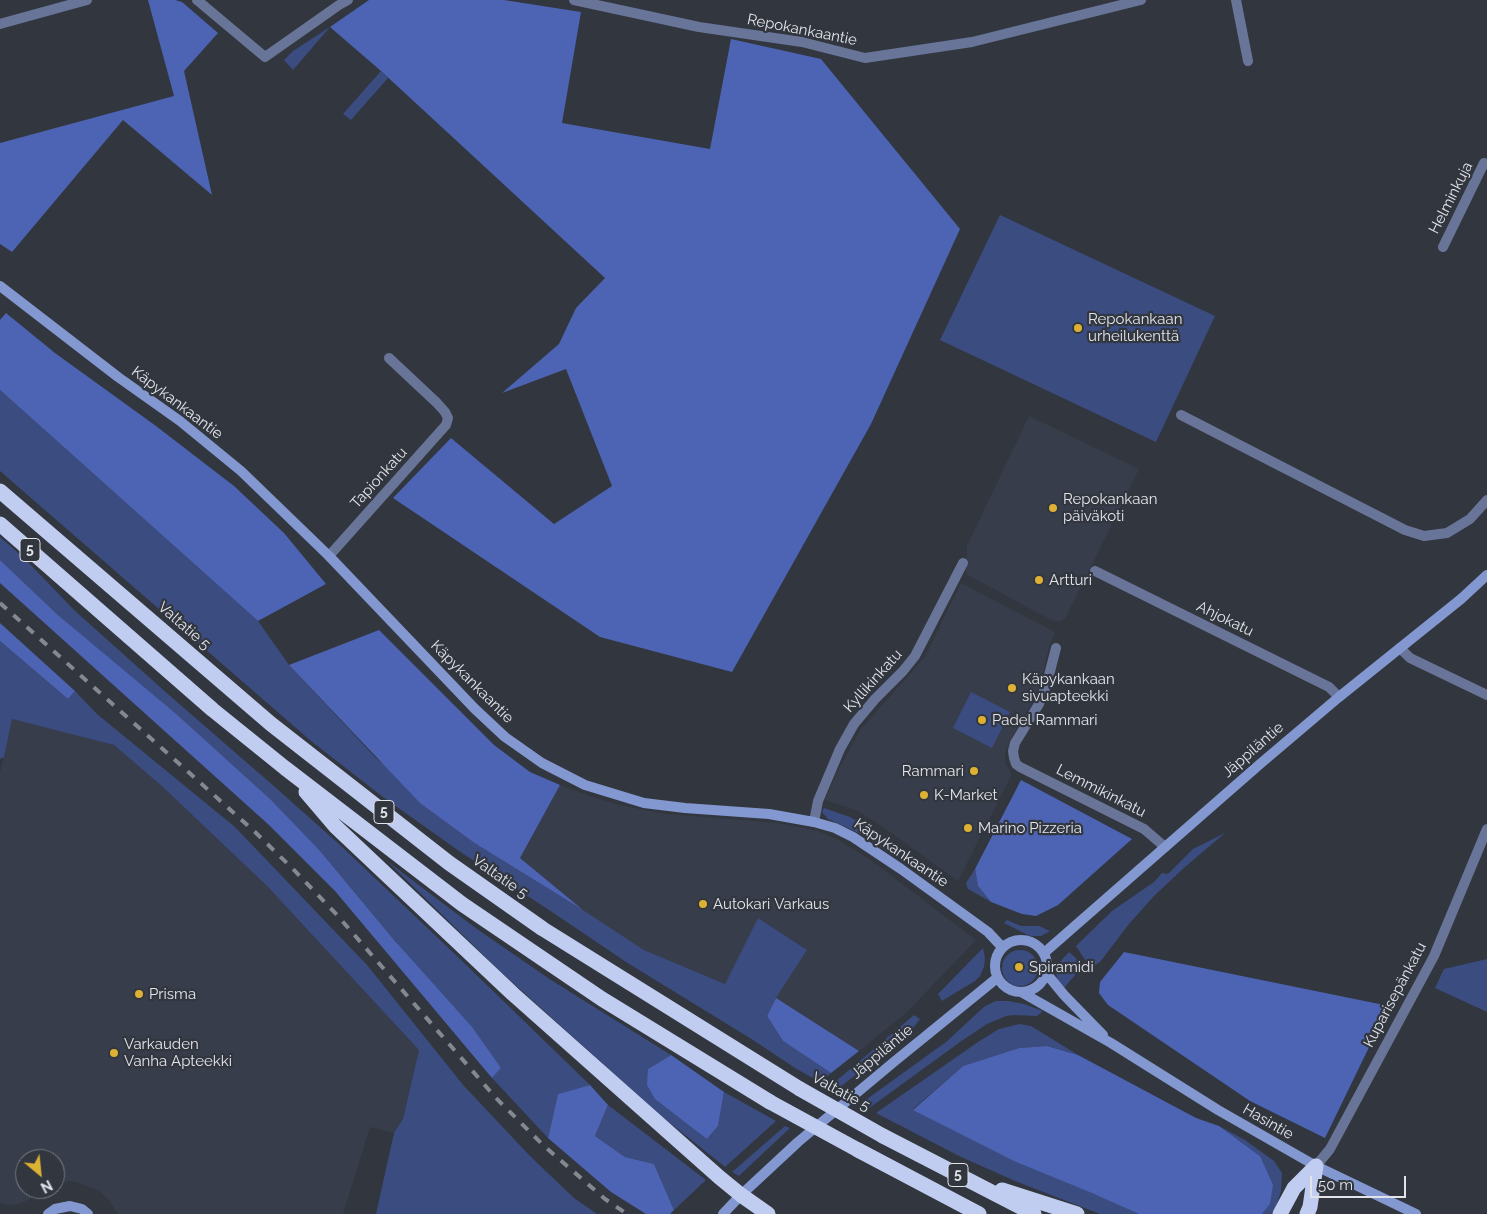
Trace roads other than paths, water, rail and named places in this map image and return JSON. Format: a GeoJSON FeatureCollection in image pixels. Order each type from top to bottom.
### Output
{"type":"FeatureCollection","features":[{"type":"Feature","properties":{"kind":"highway","name":"Valtatie 5"},"geometry":{"type":"LineString","coordinates":[[0,491],[271,724],[449,863],[543,928],[800,1089],[882,1136],[1034,1214]]}},
{"type":"Feature","properties":{"kind":"highway","name":"5"},"geometry":{"type":"LineString","coordinates":[[0,524],[213,710],[285,768],[462,904],[602,999],[770,1102],[979,1214]]}},
{"type":"Feature","properties":{"kind":"highway"},"geometry":{"type":"LineString","coordinates":[[285,768],[335,826],[513,994],[719,1177],[768,1214]]}},
{"type":"Feature","properties":{"kind":"highway"},"geometry":{"type":"LineString","coordinates":[[1280,1214],[1294,1188],[1316,1166]]}},
{"type":"Feature","properties":{"kind":"highway"},"geometry":{"type":"LineString","coordinates":[[1308,1214],[1316,1166]]}},
{"type":"Feature","properties":{"kind":"highway"},"geometry":{"type":"LineString","coordinates":[[967,1179],[1077,1214]]}},
{"type":"Feature","properties":{"kind":"main road","name":"Käpykankaantie"},"geometry":{"type":"LineString","coordinates":[[0,286],[118,377],[180,421],[241,471],[328,556],[475,709],[505,737],[542,763],[585,785],[644,803],[769,814],[814,822],[835,828],[853,837],[902,869],[988,932],[1002,947]]}},
{"type":"Feature","properties":{"kind":"main road","name":"Jäppiläntie"},"geometry":{"type":"LineString","coordinates":[[1044,953],[1260,764],[1339,697],[1461,599],[1487,575]]}},
{"type":"Feature","properties":{"kind":"main road"},"geometry":{"type":"LineString","coordinates":[[1023,940],[1035,944],[1044,953],[1047,966],[1046,973],[1042,981],[1029,991],[1014,992],[1007,989],[997,978],[994,964],[1002,947],[1008,942],[1023,940]]}},
{"type":"Feature","properties":{"kind":"main road","name":"Hasintie"},"geometry":{"type":"LineString","coordinates":[[1046,973],[1064,995],[1111,1043]]}},
{"type":"Feature","properties":{"kind":"main road","name":"Jäppiläntie"},"geometry":{"type":"LineString","coordinates":[[723,1214],[805,1136],[997,978]]}},
{"type":"Feature","properties":{"kind":"main road","name":"Hasintie"},"geometry":{"type":"LineString","coordinates":[[1021,992],[1111,1043],[1218,1110],[1316,1166],[1416,1214]]}},
{"type":"Feature","properties":{"kind":"main road"},"geometry":{"type":"LineString","coordinates":[[48,1214],[55,1209],[70,1206],[82,1209],[88,1214]]}},
{"type":"Feature","properties":{"kind":"street"},"geometry":{"type":"LineString","coordinates":[[0,24],[87,0]]}},
{"type":"Feature","properties":{"kind":"street"},"geometry":{"type":"LineString","coordinates":[[197,0],[265,57],[348,0]]}},
{"type":"Feature","properties":{"kind":"street","name":"Repokankaantie"},"geometry":{"type":"LineString","coordinates":[[574,0],[699,27],[802,42],[865,58],[972,42],[1141,0]]}},
{"type":"Feature","properties":{"kind":"street"},"geometry":{"type":"LineString","coordinates":[[1236,0],[1248,61]]}},
{"type":"Feature","properties":{"kind":"street","name":"Helminkuja"},"geometry":{"type":"LineString","coordinates":[[1443,247],[1484,163],[1487,164]]}},
{"type":"Feature","properties":{"kind":"street","name":"Tapionkatu"},"geometry":{"type":"LineString","coordinates":[[328,556],[446,425],[448,418],[445,412],[389,358]]}},
{"type":"Feature","properties":{"kind":"street"},"geometry":{"type":"LineString","coordinates":[[1181,415],[1405,530],[1424,536],[1447,533],[1470,518],[1487,500]]}},
{"type":"Feature","properties":{"kind":"street","name":"Kyllikinkatu"},"geometry":{"type":"LineString","coordinates":[[814,822],[818,802],[840,749],[858,719],[915,656],[963,563]]}},
{"type":"Feature","properties":{"kind":"street","name":"Ahjokatu"},"geometry":{"type":"LineString","coordinates":[[1095,571],[1329,687],[1339,697]]}},
{"type":"Feature","properties":{"kind":"street","name":"Lemmikinkatu"},"geometry":{"type":"LineString","coordinates":[[1056,648],[1047,683],[1039,704],[1015,743],[1014,758],[1020,768],[1144,829],[1165,847]]}},
{"type":"Feature","properties":{"kind":"street"},"geometry":{"type":"LineString","coordinates":[[1400,648],[1410,658],[1487,695]]}},
{"type":"Feature","properties":{"kind":"street","name":"Kuparisepänkatu"},"geometry":{"type":"LineString","coordinates":[[1316,1166],[1330,1149],[1434,956],[1487,829]]}},
{"type":"Feature","properties":{"kind":"railway"},"geometry":{"type":"LineString","coordinates":[[0,603],[254,831],[293,869],[337,915],[496,1098],[543,1145],[605,1199],[627,1214]]}},
{"type":"Feature","properties":{"kind":"place","name":"Repokankaan urheilukenttä"},"geometry":{"type":"Point","coordinates":[1078,328]}},
{"type":"Feature","properties":{"kind":"place","name":"Repokankaan päiväkoti"},"geometry":{"type":"Point","coordinates":[1053,508]}},
{"type":"Feature","properties":{"kind":"place","name":"Artturi"},"geometry":{"type":"Point","coordinates":[1039,580]}},
{"type":"Feature","properties":{"kind":"place","name":"Käpykankaan sivuapteekki"},"geometry":{"type":"Point","coordinates":[1012,688]}},
{"type":"Feature","properties":{"kind":"place","name":"Padel Rammari"},"geometry":{"type":"Point","coordinates":[982,720]}},
{"type":"Feature","properties":{"kind":"place","name":"Rammari"},"geometry":{"type":"Point","coordinates":[974,771]}},
{"type":"Feature","properties":{"kind":"place","name":"K-Market"},"geometry":{"type":"Point","coordinates":[924,795]}},
{"type":"Feature","properties":{"kind":"place","name":"Marino Pizzeria"},"geometry":{"type":"Point","coordinates":[968,828]}},
{"type":"Feature","properties":{"kind":"place","name":"Autokari Varkaus"},"geometry":{"type":"Point","coordinates":[703,904]}},
{"type":"Feature","properties":{"kind":"place","name":"Spiramidi"},"geometry":{"type":"Point","coordinates":[1019,967]}},
{"type":"Feature","properties":{"kind":"place","name":"Prisma"},"geometry":{"type":"Point","coordinates":[139,994]}},
{"type":"Feature","properties":{"kind":"place","name":"Varkauden Vanha Apteekki"},"geometry":{"type":"Point","coordinates":[114,1053]}}]}
